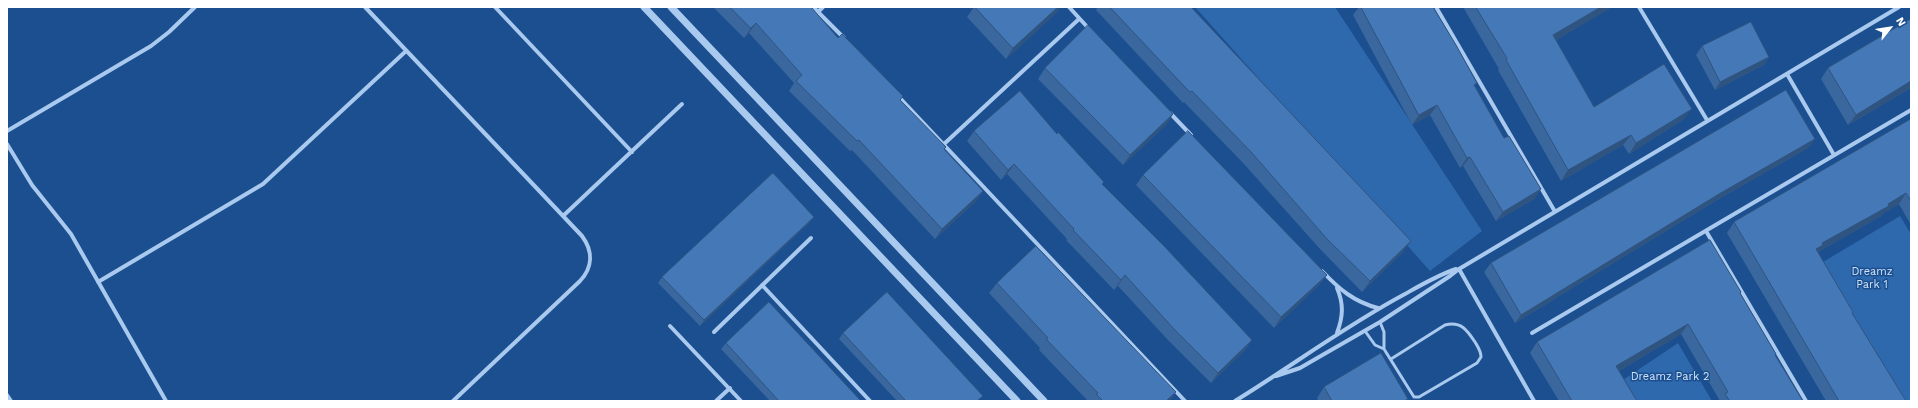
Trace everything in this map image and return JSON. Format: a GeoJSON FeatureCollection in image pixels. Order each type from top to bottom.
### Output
{"type":"FeatureCollection","features":[{"type":"Feature","properties":{"kind":"street"},"geometry":{"type":"LineString","coordinates":[[7,132],[151,46],[169,32],[195,7]]}},
{"type":"Feature","properties":{"kind":"street"},"geometry":{"type":"LineString","coordinates":[[365,7],[582,236],[589,248],[590,262],[585,276],[453,401]]}},
{"type":"Feature","properties":{"kind":"street"},"geometry":{"type":"LineString","coordinates":[[495,7],[632,152]]}},
{"type":"Feature","properties":{"kind":"street"},"geometry":{"type":"LineString","coordinates":[[644,7],[1017,401]]}},
{"type":"Feature","properties":{"kind":"street"},"geometry":{"type":"LineString","coordinates":[[671,7],[1044,401]]}},
{"type":"Feature","properties":{"kind":"street"},"geometry":{"type":"LineString","coordinates":[[813,7],[845,40]]}},
{"type":"Feature","properties":{"kind":"street"},"geometry":{"type":"LineString","coordinates":[[818,12],[823,7]]}},
{"type":"Feature","properties":{"kind":"street"},"geometry":{"type":"LineString","coordinates":[[1069,7],[1095,36]]}},
{"type":"Feature","properties":{"kind":"street"},"geometry":{"type":"LineString","coordinates":[[1436,7],[1554,210]]}},
{"type":"Feature","properties":{"kind":"street"},"geometry":{"type":"LineString","coordinates":[[1639,7],[1707,120]]}},
{"type":"Feature","properties":{"kind":"street"},"geometry":{"type":"LineString","coordinates":[[1889,7],[1892,11]]}},
{"type":"Feature","properties":{"kind":"street"},"geometry":{"type":"LineString","coordinates":[[1276,376],[1300,368],[1365,331],[1459,269],[1554,210],[1899,7]]}},
{"type":"Feature","properties":{"kind":"street"},"geometry":{"type":"LineString","coordinates":[[944,144],[1079,19]]}},
{"type":"Feature","properties":{"kind":"street"},"geometry":{"type":"LineString","coordinates":[[98,282],[263,184],[406,51]]}},
{"type":"Feature","properties":{"kind":"street"},"geometry":{"type":"LineString","coordinates":[[1787,74],[1834,155]]}},
{"type":"Feature","properties":{"kind":"street"},"geometry":{"type":"LineString","coordinates":[[892,90],[1185,401]]}},
{"type":"Feature","properties":{"kind":"street"},"geometry":{"type":"LineString","coordinates":[[563,216],[682,104]]}},
{"type":"Feature","properties":{"kind":"street"},"geometry":{"type":"LineString","coordinates":[[1166,109],[1193,138]]}},
{"type":"Feature","properties":{"kind":"street"},"geometry":{"type":"LineString","coordinates":[[1532,333],[1911,110]]}},
{"type":"Feature","properties":{"kind":"street"},"geometry":{"type":"LineString","coordinates":[[7,144],[29,181],[71,234],[166,401]]}},
{"type":"Feature","properties":{"kind":"street"},"geometry":{"type":"LineString","coordinates":[[1706,231],[1806,401]]}},
{"type":"Feature","properties":{"kind":"street"},"geometry":{"type":"LineString","coordinates":[[714,332],[811,238]]}},
{"type":"Feature","properties":{"kind":"street"},"geometry":{"type":"LineString","coordinates":[[1320,269],[1336,286],[1355,300],[1378,308]]}},
{"type":"Feature","properties":{"kind":"street"},"geometry":{"type":"LineString","coordinates":[[1235,401],[1276,376],[1337,333],[1378,308],[1441,275],[1459,269]]}},
{"type":"Feature","properties":{"kind":"street"},"geometry":{"type":"LineString","coordinates":[[1459,269],[1534,401]]}},
{"type":"Feature","properties":{"kind":"street"},"geometry":{"type":"LineString","coordinates":[[762,285],[870,401]]}},
{"type":"Feature","properties":{"kind":"street"},"geometry":{"type":"LineString","coordinates":[[1336,286],[1341,297],[1342,309],[1341,322],[1337,333]]}},
{"type":"Feature","properties":{"kind":"street"},"geometry":{"type":"LineString","coordinates":[[670,326],[742,401]]}},
{"type":"Feature","properties":{"kind":"street"},"geometry":{"type":"LineString","coordinates":[[716,401],[730,388]]}},
{"type":"Feature","properties":{"kind":"street"},"geometry":{"type":"LineString","coordinates":[[7,394],[11,401]]}},
{"type":"Feature","properties":{"kind":"lane"},"geometry":{"type":"LineString","coordinates":[[1380,322],[1384,332],[1384,349]]}},
{"type":"Feature","properties":{"kind":"lane"},"geometry":{"type":"LineString","coordinates":[[1365,331],[1375,345],[1384,349],[1410,394],[1416,398],[1477,363],[1481,356],[1480,351],[1466,329],[1462,326],[1451,324],[1445,325],[1391,359]]}},
{"type":"Feature","properties":{"kind":"green space"},"geometry":{"type":"Polygon","coordinates":[[[1195,7],[1335,7],[1482,231],[1430,271],[1195,7]]]}},
{"type":"Feature","properties":{"kind":"green space","name":"Dreamz Park 1"},"geometry":{"type":"Polygon","coordinates":[[[1900,216],[1911,234],[1911,401],[1899,401],[1818,265],[1900,216]]]}},
{"type":"Feature","properties":{"kind":"green space","name":"Dreamz Park 2"},"geometry":{"type":"Polygon","coordinates":[[[1678,343],[1712,401],[1627,401],[1617,384],[1678,343]]]}},
{"type":"Feature","properties":{"kind":"building"},"geometry":{"type":"Polygon","coordinates":[[[730,7],[811,7],[838,38],[842,34],[903,96],[900,100],[946,147],[944,149],[983,191],[942,229],[859,140],[857,141],[796,81],[802,75],[756,23],[751,28],[730,7]]]}},
{"type":"Feature","properties":{"kind":"building"},"geometry":{"type":"Polygon","coordinates":[[[975,7],[1058,7],[1013,48],[975,7]]]}},
{"type":"Feature","properties":{"kind":"building"},"geometry":{"type":"Polygon","coordinates":[[[1110,7],[1191,7],[1411,241],[1370,281],[1327,239],[1252,153],[1192,91],[1190,92],[1110,7]]]}},
{"type":"Feature","properties":{"kind":"building"},"geometry":{"type":"Polygon","coordinates":[[[1361,7],[1433,7],[1477,83],[1474,85],[1504,138],[1509,136],[1541,189],[1503,212],[1470,157],[1467,158],[1437,105],[1419,115],[1361,7]]]}},
{"type":"Feature","properties":{"kind":"building"},"geometry":{"type":"Polygon","coordinates":[[[1476,7],[1601,7],[1553,35],[1594,107],[1664,64],[1692,109],[1636,143],[1631,135],[1568,170],[1506,60],[1507,59],[1476,7]]]}},
{"type":"Feature","properties":{"kind":"building"},"geometry":{"type":"Polygon","coordinates":[[[1911,19],[1911,81],[1856,115],[1828,68],[1911,19]]]}},
{"type":"Feature","properties":{"kind":"building"},"geometry":{"type":"Polygon","coordinates":[[[1751,22],[1769,57],[1720,82],[1702,46],[1751,22]]]}},
{"type":"Feature","properties":{"kind":"building"},"geometry":{"type":"Polygon","coordinates":[[[1088,25],[1173,114],[1130,155],[1045,68],[1088,25]]]}},
{"type":"Feature","properties":{"kind":"building"},"geometry":{"type":"Polygon","coordinates":[[[1786,90],[1815,139],[1719,194],[1521,315],[1491,263],[1786,90]]]}},
{"type":"Feature","properties":{"kind":"building"},"geometry":{"type":"Polygon","coordinates":[[[1020,91],[1057,134],[1058,132],[1104,182],[1102,184],[1164,246],[1252,340],[1218,373],[1174,329],[1125,275],[1121,280],[1073,230],[1074,229],[1014,164],[1008,170],[974,131],[1020,91]]]}},
{"type":"Feature","properties":{"kind":"building"},"geometry":{"type":"Polygon","coordinates":[[[1911,119],[1911,201],[1906,193],[1888,204],[1889,206],[1822,243],[1823,245],[1816,249],[1853,312],[1852,313],[1906,401],[1839,401],[1734,222],[1911,119]]]}},
{"type":"Feature","properties":{"kind":"building"},"geometry":{"type":"Polygon","coordinates":[[[1188,131],[1327,275],[1281,317],[1143,175],[1188,131]]]}},
{"type":"Feature","properties":{"kind":"building"},"geometry":{"type":"Polygon","coordinates":[[[773,173],[814,217],[704,320],[662,277],[773,173]]]}},
{"type":"Feature","properties":{"kind":"building"},"geometry":{"type":"Polygon","coordinates":[[[1710,240],[1741,292],[1740,293],[1776,354],[1775,355],[1803,401],[1730,401],[1725,394],[1728,392],[1688,324],[1616,366],[1637,401],[1572,401],[1537,342],[1710,240]]]}},
{"type":"Feature","properties":{"kind":"building"},"geometry":{"type":"Polygon","coordinates":[[[1036,246],[1176,392],[1166,401],[1103,401],[1096,394],[1098,393],[1046,339],[1048,338],[997,283],[1036,246]]]}},
{"type":"Feature","properties":{"kind":"building"},"geometry":{"type":"Polygon","coordinates":[[[887,292],[983,396],[977,401],[906,401],[843,333],[887,292]]]}},
{"type":"Feature","properties":{"kind":"building"},"geometry":{"type":"Polygon","coordinates":[[[769,302],[861,401],[779,401],[726,343],[769,302]]]}},
{"type":"Feature","properties":{"kind":"building"},"geometry":{"type":"Polygon","coordinates":[[[1381,353],[1408,399],[1404,401],[1332,401],[1324,387],[1381,353]]]}}]}
